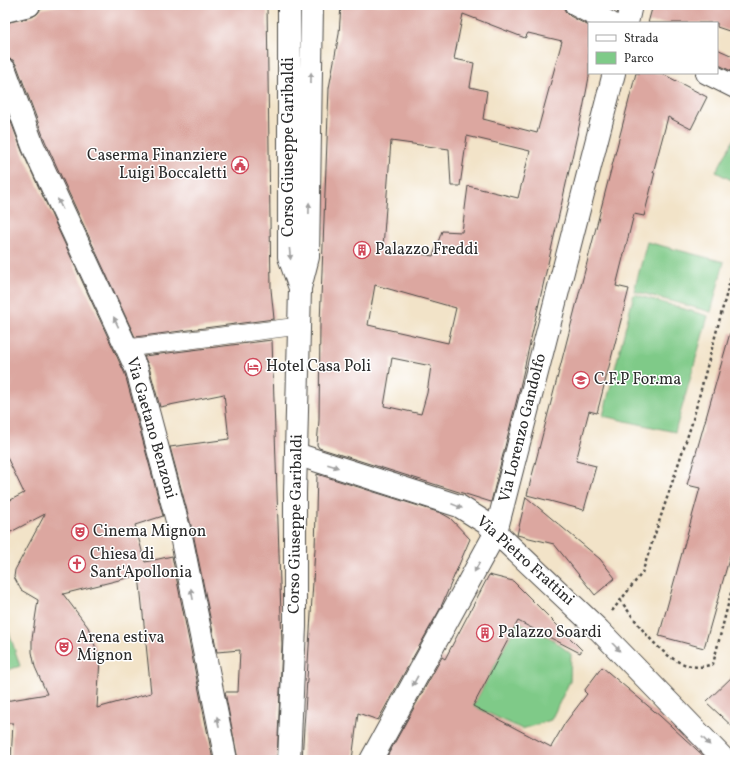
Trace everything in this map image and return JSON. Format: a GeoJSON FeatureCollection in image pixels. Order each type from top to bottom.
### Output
{"type":"FeatureCollection","features":[{"type":"Feature","properties":{"kind":"street"},"geometry":{"type":"LineString","coordinates":[[5,11],[29,5]]}},
{"type":"Feature","properties":{"kind":"street","name":"Corso Giuseppe Garibaldi"},"geometry":{"type":"LineString","coordinates":[[289,5],[289,257],[300,288]]}},
{"type":"Feature","properties":{"kind":"street","name":"Corso Giuseppe Garibaldi"},"geometry":{"type":"LineString","coordinates":[[289,760],[295,627],[296,454],[300,288],[308,257],[312,5]]}},
{"type":"Feature","properties":{"kind":"street"},"geometry":{"type":"LineString","coordinates":[[576,5],[608,22]]}},
{"type":"Feature","properties":{"kind":"street"},"geometry":{"type":"LineString","coordinates":[[627,22],[631,5]]}},
{"type":"Feature","properties":{"kind":"street","name":"Via Gaetano Benzoni"},"geometry":{"type":"LineString","coordinates":[[5,70],[33,146],[137,370],[181,536],[226,760]]}},
{"type":"Feature","properties":{"kind":"street","name":"Via Lorenzo Gandolfo"},"geometry":{"type":"LineString","coordinates":[[371,760],[496,532],[614,74]]}},
{"type":"Feature","properties":{"kind":"street"},"geometry":{"type":"LineString","coordinates":[[709,74],[735,87]]}},
{"type":"Feature","properties":{"kind":"street"},"geometry":{"type":"LineString","coordinates":[[128,348],[299,326]]}},
{"type":"Feature","properties":{"kind":"street","name":"Via Pietro Frattini"},"geometry":{"type":"LineString","coordinates":[[296,454],[459,506],[486,522],[599,630],[725,760]]}},
{"type":"Feature","properties":{"kind":"path"},"geometry":{"type":"LineString","coordinates":[[735,262],[692,423],[663,513],[642,573],[620,600],[655,646],[685,665],[702,668],[713,664],[735,576]]}},
{"type":"Feature","properties":{"kind":"green space"},"geometry":{"type":"Polygon","coordinates":[[[735,137],[735,182],[716,172],[735,137]]]}},
{"type":"Feature","properties":{"kind":"green space"},"geometry":{"type":"Polygon","coordinates":[[[647,242],[724,262],[711,312],[634,291],[647,242]]]}},
{"type":"Feature","properties":{"kind":"green space"},"geometry":{"type":"Polygon","coordinates":[[[634,294],[708,316],[675,432],[603,416],[634,294]]]}},
{"type":"Feature","properties":{"kind":"green space"},"geometry":{"type":"Polygon","coordinates":[[[5,620],[20,666],[5,671],[5,620]]]}},
{"type":"Feature","properties":{"kind":"green space"},"geometry":{"type":"Polygon","coordinates":[[[518,621],[551,638],[571,654],[570,681],[551,720],[522,729],[473,706],[518,621]]]}},
{"type":"Feature","properties":{"kind":"building"},"geometry":{"type":"Polygon","coordinates":[[[61,5],[267,5],[271,289],[274,319],[135,337],[45,141],[17,66],[13,60],[5,58],[5,23],[32,17],[41,9],[61,5]]]}},
{"type":"Feature","properties":{"kind":"building"},"geometry":{"type":"Polygon","coordinates":[[[341,5],[564,5],[565,11],[570,16],[588,25],[589,77],[583,109],[520,387],[491,502],[319,448],[317,445],[329,88],[339,34],[341,5]],[[463,14],[454,59],[474,63],[470,87],[487,91],[483,119],[537,133],[562,41],[528,33],[525,38],[463,14]],[[467,136],[460,186],[451,186],[449,149],[391,141],[383,247],[433,256],[442,231],[462,232],[468,186],[518,198],[530,151],[467,136]],[[375,285],[368,325],[448,343],[456,308],[375,285]],[[392,358],[384,406],[421,414],[427,393],[431,366],[392,358]]]}},
{"type":"Feature","properties":{"kind":"building"},"geometry":{"type":"Polygon","coordinates":[[[653,5],[722,5],[735,10],[735,18],[729,31],[718,27],[718,22],[648,22],[653,5]]]}},
{"type":"Feature","properties":{"kind":"building"},"geometry":{"type":"Polygon","coordinates":[[[718,49],[735,57],[735,73],[718,64],[718,49]]]}},
{"type":"Feature","properties":{"kind":"building","name":"C.F.P For.ma"},"geometry":{"type":"Polygon","coordinates":[[[636,74],[663,74],[707,97],[691,129],[668,117],[653,173],[655,172],[644,216],[634,214],[616,286],[629,289],[597,413],[589,411],[576,461],[596,466],[584,510],[527,495],[636,74]]]}},
{"type":"Feature","properties":{"kind":"building"},"geometry":{"type":"Polygon","coordinates":[[[5,106],[22,151],[125,374],[163,516],[135,525],[145,562],[172,556],[213,760],[11,760],[13,723],[5,723],[5,701],[47,694],[35,667],[32,652],[32,639],[38,600],[21,590],[14,577],[15,570],[45,514],[5,535],[5,503],[24,493],[5,453],[5,106]],[[139,575],[63,594],[88,627],[100,659],[97,708],[151,693],[139,575]]]}},
{"type":"Feature","properties":{"kind":"building"},"geometry":{"type":"Polygon","coordinates":[[[730,333],[735,333],[735,538],[704,648],[659,636],[700,488],[687,485],[730,333]]]}},
{"type":"Feature","properties":{"kind":"building"},"geometry":{"type":"Polygon","coordinates":[[[272,340],[282,645],[277,760],[238,760],[225,692],[238,692],[240,650],[217,652],[193,533],[170,447],[229,439],[224,394],[160,407],[149,367],[144,356],[272,340]]]}},
{"type":"Feature","properties":{"kind":"building"},"geometry":{"type":"Polygon","coordinates":[[[317,474],[441,513],[450,518],[470,539],[440,609],[378,720],[358,713],[352,760],[302,760],[315,549],[317,474]]]}},
{"type":"Feature","properties":{"kind":"building"},"geometry":{"type":"Polygon","coordinates":[[[526,497],[600,559],[615,578],[595,595],[554,544],[517,535],[526,497]]]}},
{"type":"Feature","properties":{"kind":"building"},"geometry":{"type":"Polygon","coordinates":[[[489,575],[513,581],[582,650],[580,653],[518,621],[473,706],[551,747],[565,723],[587,694],[584,691],[602,667],[660,716],[708,760],[385,760],[442,657],[445,659],[489,575]]]}},
{"type":"Feature","properties":{"kind":"building"},"geometry":{"type":"Polygon","coordinates":[[[735,674],[735,729],[706,702],[735,674]]]}},
{"type":"Feature","properties":{"kind":"place","name":"Caserma Finanziere Luigi Boccaletti"},"geometry":{"type":"Point","coordinates":[240,165]}},
{"type":"Feature","properties":{"kind":"place","name":"Palazzo Freddi"},"geometry":{"type":"Point","coordinates":[362,250]}},
{"type":"Feature","properties":{"kind":"place","name":"Hotel Casa Poli"},"geometry":{"type":"Point","coordinates":[253,367]}},
{"type":"Feature","properties":{"kind":"place","name":"C.F.P For.ma"},"geometry":{"type":"Point","coordinates":[581,380]}},
{"type":"Feature","properties":{"kind":"place","name":"Cinema Mignon"},"geometry":{"type":"Point","coordinates":[80,532]}},
{"type":"Feature","properties":{"kind":"place","name":"Chiesa di Sant'Apollonia"},"geometry":{"type":"Point","coordinates":[77,564]}},
{"type":"Feature","properties":{"kind":"place","name":"Palazzo Soardi"},"geometry":{"type":"Point","coordinates":[485,633]}},
{"type":"Feature","properties":{"kind":"place","name":"Arena estiva Mignon"},"geometry":{"type":"Point","coordinates":[64,647]}}]}
